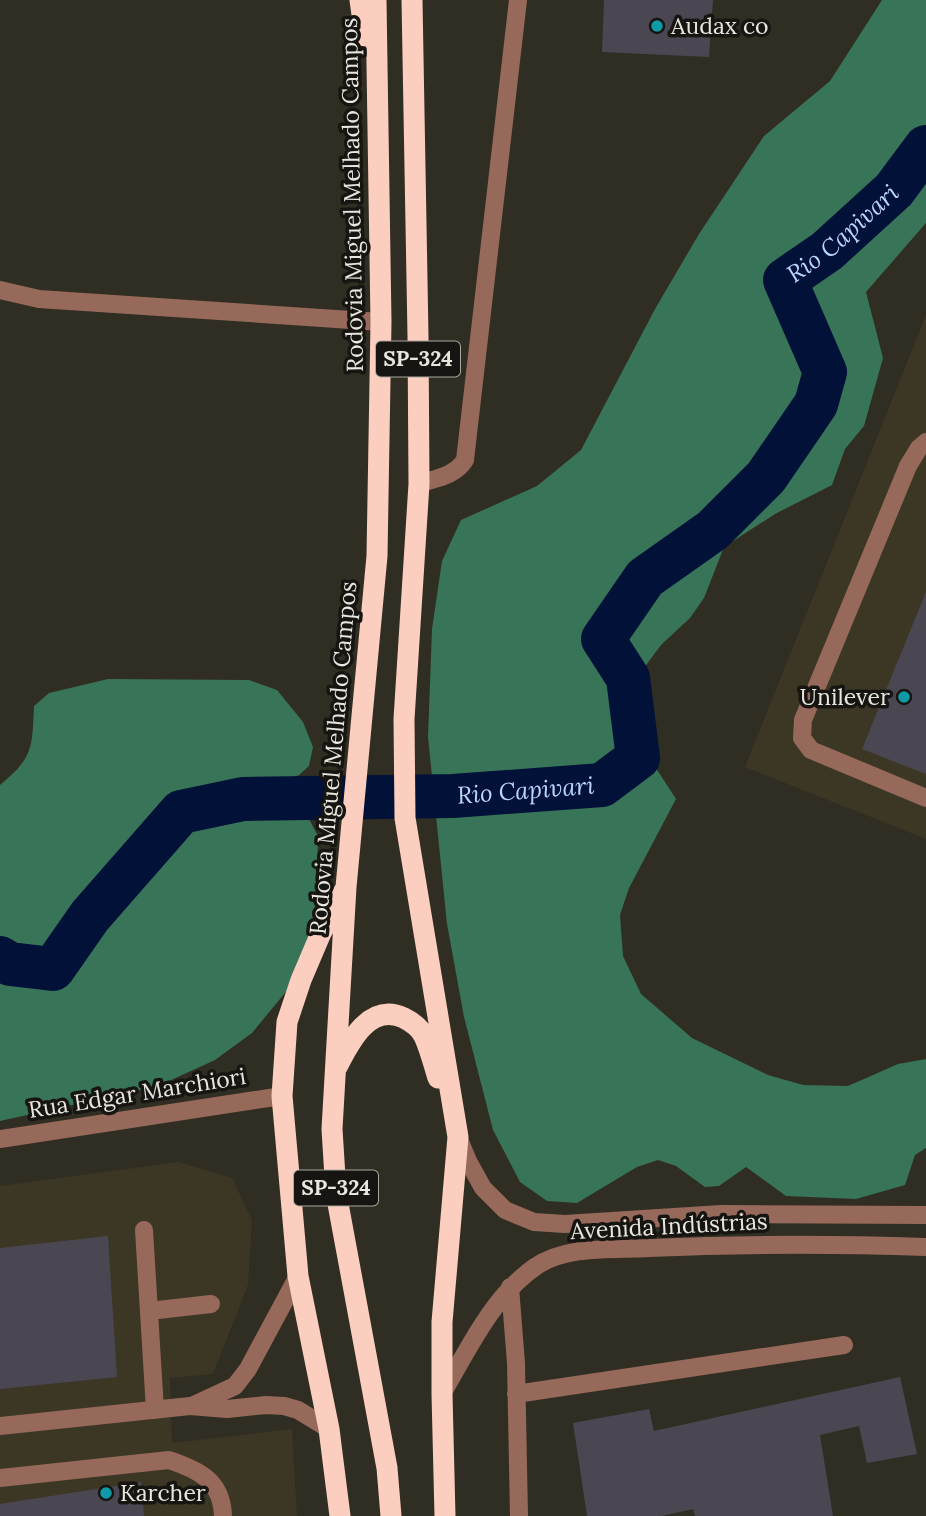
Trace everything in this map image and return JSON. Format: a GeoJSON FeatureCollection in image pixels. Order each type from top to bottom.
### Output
{"type":"FeatureCollection","features":[{"type":"Feature","properties":{"kind":"highway"},"geometry":{"type":"LineString","coordinates":[[360,0],[378,127]]}},
{"type":"Feature","properties":{"kind":"highway","name":"Rodovia Miguel Melhado Campos"},"geometry":{"type":"LineString","coordinates":[[376,0],[381,322],[377,556],[346,887],[332,1129],[336,1193],[387,1468],[391,1516]]}},
{"type":"Feature","properties":{"kind":"highway","name":"SP-324"},"geometry":{"type":"LineString","coordinates":[[412,0],[419,484],[404,719],[405,818],[458,1137],[442,1322],[445,1516]]}},
{"type":"Feature","properties":{"kind":"highway"},"geometry":{"type":"LineString","coordinates":[[415,141],[424,0]]}},
{"type":"Feature","properties":{"kind":"highway"},"geometry":{"type":"LineString","coordinates":[[340,1516],[329,1429],[298,1276],[282,1096],[288,1022],[301,980],[321,933],[346,887]]}},
{"type":"Feature","properties":{"kind":"highway"},"geometry":{"type":"LineString","coordinates":[[334,1072],[350,1043],[369,1019],[386,1013],[407,1019],[423,1034],[458,1137]]}},
{"type":"Feature","properties":{"kind":"street"},"geometry":{"type":"LineString","coordinates":[[419,484],[450,474],[460,468],[465,460],[518,0]]}},
{"type":"Feature","properties":{"kind":"street"},"geometry":{"type":"LineString","coordinates":[[0,290],[39,299],[381,322]]}},
{"type":"Feature","properties":{"kind":"street"},"geometry":{"type":"LineString","coordinates":[[926,442],[919,448],[903,478],[803,720],[802,738],[811,750],[926,798]]}},
{"type":"Feature","properties":{"kind":"street","name":"Rua Edgar Marchiori"},"geometry":{"type":"LineString","coordinates":[[0,1139],[282,1096]]}},
{"type":"Feature","properties":{"kind":"street","name":"Avenida Indústrias"},"geometry":{"type":"LineString","coordinates":[[458,1137],[483,1188],[505,1210],[534,1222],[565,1224],[721,1214],[926,1215]]}},
{"type":"Feature","properties":{"kind":"street"},"geometry":{"type":"LineString","coordinates":[[144,1230],[155,1410]]}},
{"type":"Feature","properties":{"kind":"street","name":"Avenida Indústrias"},"geometry":{"type":"LineString","coordinates":[[442,1394],[476,1335],[510,1287],[537,1266],[558,1255],[581,1251],[704,1245],[926,1247]]}},
{"type":"Feature","properties":{"kind":"street"},"geometry":{"type":"LineString","coordinates":[[190,1406],[235,1385],[248,1369],[298,1276]]}},
{"type":"Feature","properties":{"kind":"street"},"geometry":{"type":"LineString","coordinates":[[510,1287],[519,1516]]}},
{"type":"Feature","properties":{"kind":"street"},"geometry":{"type":"LineString","coordinates":[[149,1311],[211,1304]]}},
{"type":"Feature","properties":{"kind":"street"},"geometry":{"type":"LineString","coordinates":[[516,1395],[844,1345]]}},
{"type":"Feature","properties":{"kind":"street"},"geometry":{"type":"LineString","coordinates":[[0,1426],[190,1406],[210,1409],[266,1405],[298,1410],[329,1429]]}},
{"type":"Feature","properties":{"kind":"street"},"geometry":{"type":"LineString","coordinates":[[0,1478],[169,1460],[195,1468],[213,1483],[223,1508],[223,1516]]}},
{"type":"Feature","properties":{"kind":"shaded area"},"geometry":{"type":"Polygon","coordinates":[[[926,315],[926,839],[745,767],[926,315]]]}},
{"type":"Feature","properties":{"kind":"shaded area"},"geometry":{"type":"Polygon","coordinates":[[[178,1162],[232,1178],[252,1220],[248,1285],[213,1374],[170,1378],[172,1443],[292,1429],[297,1516],[0,1516],[0,1186],[178,1162]]]}},
{"type":"Feature","properties":{"kind":"green space"},"geometry":{"type":"Polygon","coordinates":[[[882,0],[926,0],[926,223],[866,292],[883,358],[864,426],[845,449],[832,485],[775,514],[724,547],[704,598],[690,618],[661,645],[641,672],[636,701],[641,745],[676,799],[629,888],[620,915],[623,956],[641,994],[692,1038],[768,1075],[803,1085],[848,1086],[898,1064],[926,1059],[926,1148],[915,1155],[905,1185],[856,1199],[786,1196],[746,1167],[719,1186],[705,1187],[676,1166],[658,1160],[637,1167],[577,1203],[547,1201],[520,1182],[493,1130],[464,1017],[447,924],[428,737],[432,629],[442,561],[461,520],[537,486],[581,450],[655,309],[699,234],[764,136],[830,81],[882,0]]]}},
{"type":"Feature","properties":{"kind":"green space"},"geometry":{"type":"Polygon","coordinates":[[[108,679],[249,680],[277,690],[303,722],[313,747],[309,766],[299,775],[247,793],[287,802],[309,819],[318,836],[316,919],[289,988],[252,1033],[215,1060],[158,1086],[0,1121],[0,785],[19,767],[29,750],[34,706],[49,693],[108,679]]]}},
{"type":"Feature","properties":{"kind":"building","name":"Audax co"},"geometry":{"type":"Polygon","coordinates":[[[604,0],[713,0],[709,57],[602,52],[604,0]]]}},
{"type":"Feature","properties":{"kind":"building","name":"Unilever"},"geometry":{"type":"Polygon","coordinates":[[[926,592],[926,774],[862,749],[926,592]]]}},
{"type":"Feature","properties":{"kind":"building"},"geometry":{"type":"Polygon","coordinates":[[[108,1236],[117,1377],[0,1389],[0,1248],[108,1236]]]}},
{"type":"Feature","properties":{"kind":"building"},"geometry":{"type":"Polygon","coordinates":[[[900,1377],[917,1454],[867,1463],[859,1426],[820,1435],[833,1516],[695,1516],[693,1509],[662,1516],[587,1516],[573,1423],[649,1409],[654,1431],[900,1377]]]}},
{"type":"Feature","properties":{"kind":"building","name":"Karcher"},"geometry":{"type":"Polygon","coordinates":[[[141,1482],[144,1516],[0,1516],[0,1504],[141,1482]]]}},
{"type":"Feature","properties":{"kind":"waterway","name":"Rio Capivari"},"geometry":{"type":"LineString","coordinates":[[0,958],[10,964],[53,969],[90,916],[181,812],[243,799],[453,796],[602,785],[638,758],[628,678],[603,639],[645,578],[713,530],[766,477],[816,404],[825,372],[785,280],[827,251],[894,190],[926,147]]}},
{"type":"Feature","properties":{"kind":"place","name":"Audax co"},"geometry":{"type":"Point","coordinates":[657,26]}},
{"type":"Feature","properties":{"kind":"place","name":"Unilever"},"geometry":{"type":"Point","coordinates":[904,697]}},
{"type":"Feature","properties":{"kind":"place","name":"Karcher"},"geometry":{"type":"Point","coordinates":[106,1493]}}]}
